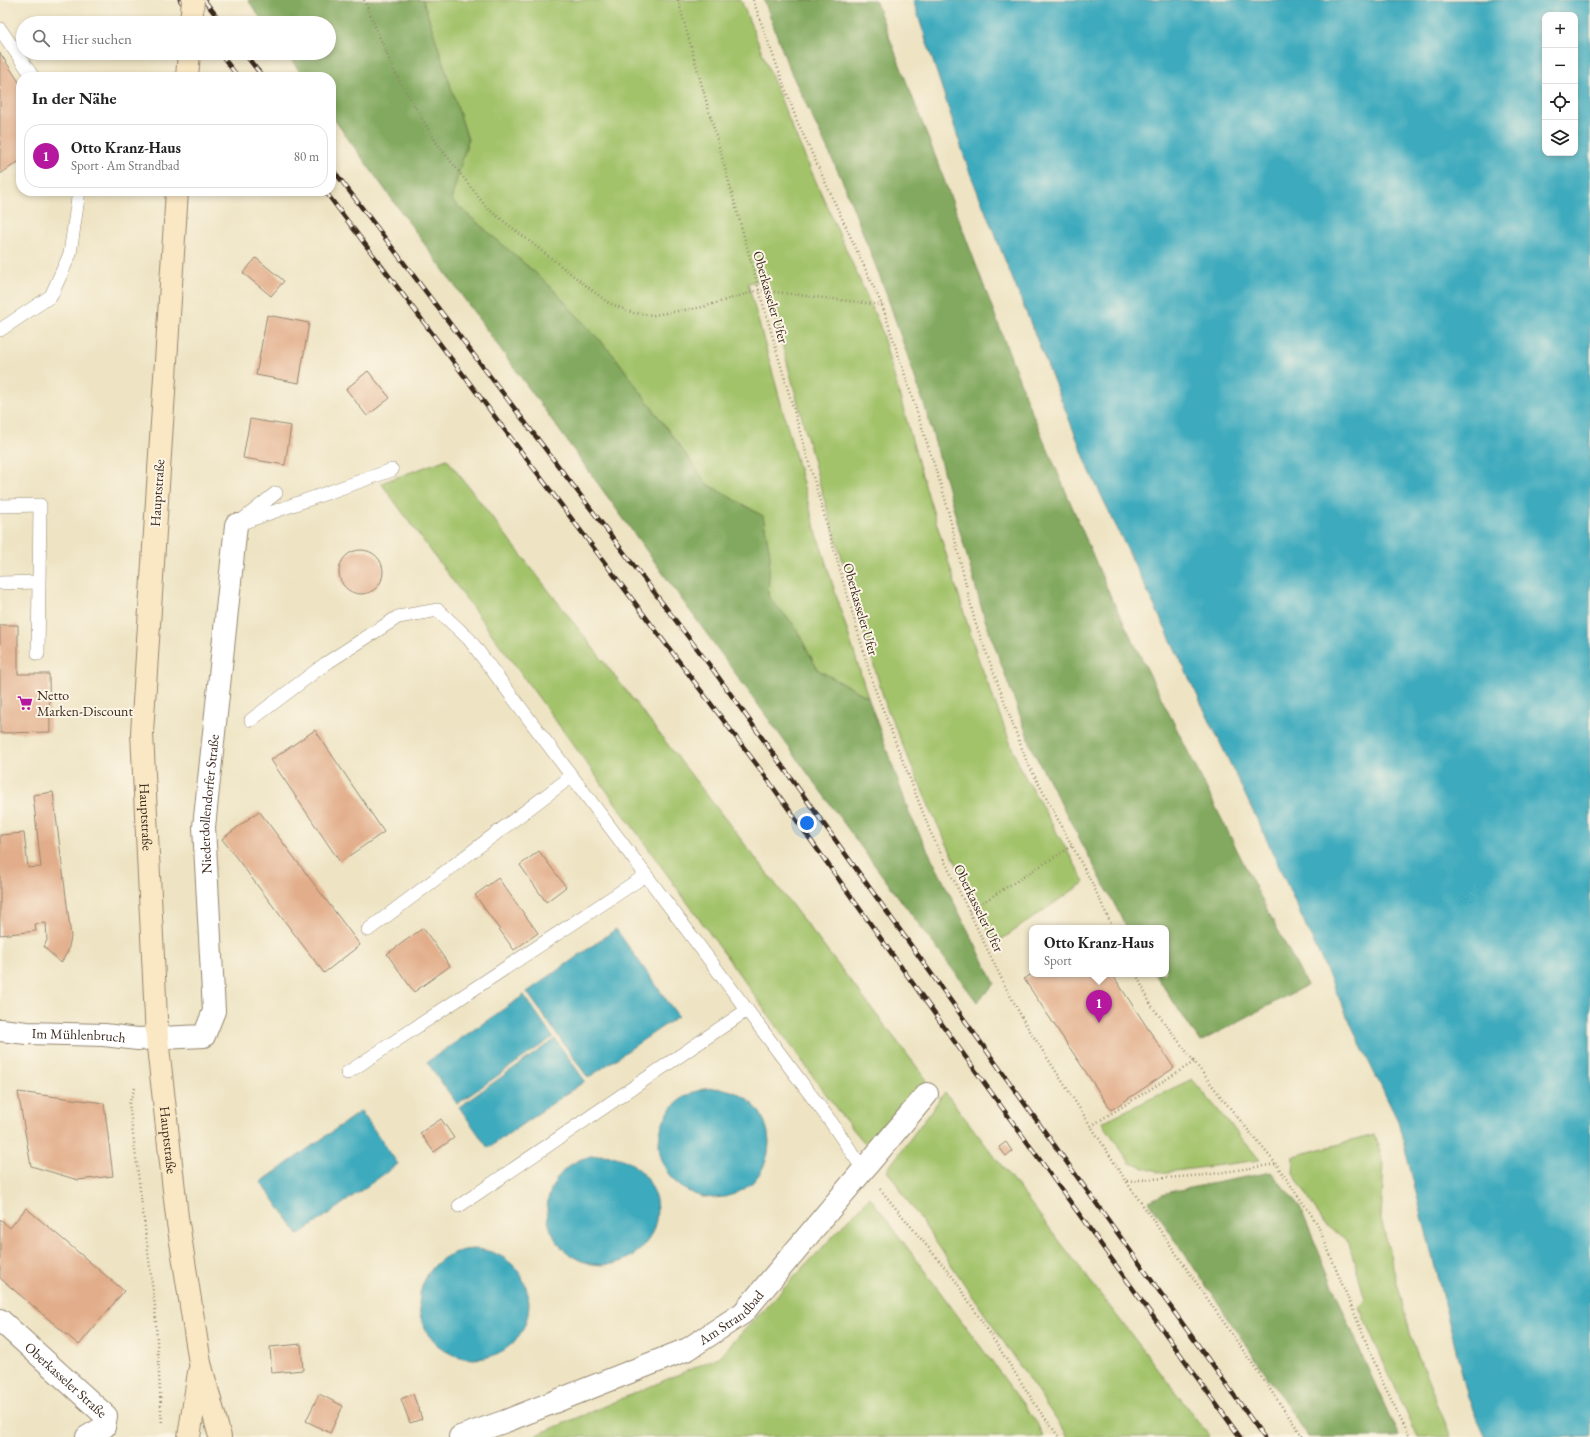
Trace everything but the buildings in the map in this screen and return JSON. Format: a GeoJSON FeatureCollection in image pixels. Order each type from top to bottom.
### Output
{"type":"FeatureCollection","features":[{"type":"Feature","properties":{"kind":"main road"},"geometry":{"type":"LineString","coordinates":[[192,16],[193,0]]}},
{"type":"Feature","properties":{"kind":"main road"},"geometry":{"type":"LineString","coordinates":[[187,72],[188,60]]}},
{"type":"Feature","properties":{"kind":"main road","name":"Hauptstraße"},"geometry":{"type":"LineString","coordinates":[[177,196],[142,733],[157,1038],[177,1217],[200,1363],[220,1437]]}},
{"type":"Feature","properties":{"kind":"main road"},"geometry":{"type":"LineString","coordinates":[[189,1437],[200,1363]]}},
{"type":"Feature","properties":{"kind":"street","name":"Niederdollendorfer Straße"},"geometry":{"type":"LineString","coordinates":[[157,1038],[204,1036],[214,1011],[204,827],[236,525]]}},
{"type":"Feature","properties":{"kind":"street","name":"Im Mühlenbruch"},"geometry":{"type":"LineString","coordinates":[[0,1030],[26,1033],[104,1035],[138,1039],[157,1038]]}},
{"type":"Feature","properties":{"kind":"street","name":"Am Strandbad"},"geometry":{"type":"LineString","coordinates":[[460,1437],[506,1421],[688,1349],[743,1313],[927,1094]]}},
{"type":"Feature","properties":{"kind":"street","name":"Oberkasseler Straße"},"geometry":{"type":"LineString","coordinates":[[0,1320],[106,1416],[96,1432]]}},
{"type":"Feature","properties":{"kind":"lane"},"geometry":{"type":"LineString","coordinates":[[0,29],[16,52]]}},
{"type":"Feature","properties":{"kind":"lane"},"geometry":{"type":"LineString","coordinates":[[21,60],[30,72]]}},
{"type":"Feature","properties":{"kind":"lane"},"geometry":{"type":"LineString","coordinates":[[0,330],[51,296],[70,254],[78,196]]}},
{"type":"Feature","properties":{"kind":"lane"},"geometry":{"type":"LineString","coordinates":[[236,525],[392,470]]}},
{"type":"Feature","properties":{"kind":"lane"},"geometry":{"type":"LineString","coordinates":[[236,525],[276,493]]}},
{"type":"Feature","properties":{"kind":"lane"},"geometry":{"type":"LineString","coordinates":[[0,506],[40,505],[38,654]]}},
{"type":"Feature","properties":{"kind":"lane"},"geometry":{"type":"LineString","coordinates":[[0,583],[39,582]]}},
{"type":"Feature","properties":{"kind":"lane"},"geometry":{"type":"LineString","coordinates":[[251,720],[325,664],[398,616],[438,610],[469,639],[747,1010],[864,1169]]}},
{"type":"Feature","properties":{"kind":"lane"},"geometry":{"type":"LineString","coordinates":[[368,930],[572,776]]}},
{"type":"Feature","properties":{"kind":"lane"},"geometry":{"type":"LineString","coordinates":[[347,1073],[646,875]]}},
{"type":"Feature","properties":{"kind":"lane"},"geometry":{"type":"LineString","coordinates":[[459,1206],[747,1010]]}},
{"type":"Feature","properties":{"kind":"path"},"geometry":{"type":"LineString","coordinates":[[364,0],[394,71],[436,142],[487,208],[607,302],[633,313],[654,315],[703,307],[759,290],[882,305]]}},
{"type":"Feature","properties":{"kind":"path","name":"Oberkasseler Ufer"},"geometry":{"type":"LineString","coordinates":[[678,0],[759,290],[873,684],[930,831],[1006,988],[1025,1023],[1126,1182],[1303,1437]]}},
{"type":"Feature","properties":{"kind":"path"},"geometry":{"type":"LineString","coordinates":[[753,0],[797,121],[882,305],[945,498],[975,622],[1027,762],[1072,846],[1112,925]]}},
{"type":"Feature","properties":{"kind":"path"},"geometry":{"type":"LineString","coordinates":[[969,911],[1072,846]]}},
{"type":"Feature","properties":{"kind":"path"},"geometry":{"type":"LineString","coordinates":[[1137,977],[1150,1005],[1276,1164],[1317,1223],[1383,1383],[1410,1437]]}},
{"type":"Feature","properties":{"kind":"path"},"geometry":{"type":"LineString","coordinates":[[1091,1126],[1194,1062]]}},
{"type":"Feature","properties":{"kind":"path"},"geometry":{"type":"LineString","coordinates":[[135,1087],[129,1103],[155,1307],[163,1429]]}},
{"type":"Feature","properties":{"kind":"path"},"geometry":{"type":"LineString","coordinates":[[1126,1182],[1205,1175],[1276,1164]]}},
{"type":"Feature","properties":{"kind":"path"},"geometry":{"type":"LineString","coordinates":[[864,1169],[955,1280],[1058,1437]]}},
{"type":"Feature","properties":{"kind":"green space"},"geometry":{"type":"Polygon","coordinates":[[[248,0],[423,0],[468,140],[451,200],[547,283],[616,358],[707,484],[763,516],[770,555],[768,596],[794,625],[818,670],[868,697],[910,815],[995,984],[977,1002],[864,851],[336,122],[336,72],[300,72],[291,60],[336,60],[336,16],[259,16],[248,0]]]}},
{"type":"Feature","properties":{"kind":"green space"},"geometry":{"type":"Polygon","coordinates":[[[423,0],[741,0],[794,132],[880,326],[921,472],[977,655],[1019,766],[1085,882],[995,944],[931,811],[886,706],[821,489],[765,280],[748,283],[816,531],[868,697],[818,670],[794,625],[768,596],[770,555],[763,516],[707,484],[616,358],[547,283],[451,200],[468,140],[423,0]]]}},
{"type":"Feature","properties":{"kind":"green space"},"geometry":{"type":"Polygon","coordinates":[[[764,0],[875,0],[1028,403],[1109,593],[1263,902],[1307,985],[1200,1042],[1157,977],[1169,977],[1169,925],[1125,925],[1033,751],[984,617],[925,407],[885,290],[843,182],[788,66],[764,0]]]}},
{"type":"Feature","properties":{"kind":"green space"},"geometry":{"type":"Polygon","coordinates":[[[447,459],[927,1080],[868,1147],[841,1115],[580,754],[381,483],[447,459]]]}},
{"type":"Feature","properties":{"kind":"green space"},"geometry":{"type":"Polygon","coordinates":[[[1192,1079],[1260,1160],[1160,1173],[1130,1163],[1102,1122],[1192,1079]]]}},
{"type":"Feature","properties":{"kind":"green space"},"geometry":{"type":"Polygon","coordinates":[[[945,1092],[1210,1437],[1068,1437],[887,1170],[945,1092]]]}},
{"type":"Feature","properties":{"kind":"green space"},"geometry":{"type":"Polygon","coordinates":[[[1374,1135],[1384,1164],[1381,1219],[1412,1341],[1451,1437],[1418,1437],[1359,1308],[1365,1299],[1349,1243],[1324,1224],[1293,1173],[1294,1156],[1374,1135]]]}},
{"type":"Feature","properties":{"kind":"green space"},"geometry":{"type":"Polygon","coordinates":[[[1271,1172],[1300,1207],[1364,1360],[1399,1437],[1308,1437],[1149,1201],[1169,1192],[1271,1172]]]}},
{"type":"Feature","properties":{"kind":"green space"},"geometry":{"type":"Polygon","coordinates":[[[870,1197],[1037,1423],[1043,1437],[532,1437],[719,1357],[870,1197]]]}},
{"type":"Feature","properties":{"kind":"water"},"geometry":{"type":"Polygon","coordinates":[[[913,0],[1590,0],[1590,1437],[1486,1437],[1468,1398],[1398,1121],[1360,1044],[1263,832],[1091,474],[968,168],[913,0]]]}},
{"type":"Feature","properties":{"kind":"water"},"geometry":{"type":"Polygon","coordinates":[[[616,929],[678,1016],[588,1078],[527,992],[616,929]]]}},
{"type":"Feature","properties":{"kind":"water"},"geometry":{"type":"Polygon","coordinates":[[[524,995],[553,1037],[457,1104],[427,1062],[524,995]]]}},
{"type":"Feature","properties":{"kind":"water"},"geometry":{"type":"Polygon","coordinates":[[[555,1039],[585,1081],[488,1148],[459,1107],[555,1039]]]}},
{"type":"Feature","properties":{"kind":"water"},"geometry":{"type":"Polygon","coordinates":[[[714,1088],[735,1092],[753,1104],[765,1122],[769,1143],[765,1164],[753,1182],[735,1194],[714,1198],[693,1194],[675,1182],[663,1164],[659,1143],[663,1122],[675,1104],[693,1092],[714,1088]]]}},
{"type":"Feature","properties":{"kind":"water"},"geometry":{"type":"Polygon","coordinates":[[[361,1111],[398,1164],[299,1235],[261,1182],[361,1111]]]}},
{"type":"Feature","properties":{"kind":"water"},"geometry":{"type":"Polygon","coordinates":[[[602,1155],[623,1159],[633,1164],[641,1171],[648,1179],[653,1189],[657,1210],[653,1231],[648,1241],[641,1249],[633,1256],[623,1261],[602,1265],[581,1261],[571,1256],[563,1249],[556,1241],[551,1231],[547,1210],[551,1189],[556,1179],[563,1171],[571,1164],[581,1159],[602,1155]]]}},
{"type":"Feature","properties":{"kind":"water"},"geometry":{"type":"Polygon","coordinates":[[[474,1249],[495,1253],[505,1258],[513,1265],[520,1273],[525,1283],[529,1304],[525,1325],[520,1335],[513,1343],[505,1350],[495,1355],[474,1359],[453,1355],[443,1350],[435,1343],[428,1335],[423,1325],[419,1304],[423,1283],[428,1273],[435,1265],[443,1258],[453,1253],[474,1249]]]}},
{"type":"Feature","properties":{"kind":"railway"},"geometry":{"type":"LineString","coordinates":[[180,0],[193,16]]}},
{"type":"Feature","properties":{"kind":"railway"},"geometry":{"type":"LineString","coordinates":[[204,0],[217,16]]}},
{"type":"Feature","properties":{"kind":"railway"},"geometry":{"type":"LineString","coordinates":[[225,60],[234,72]]}},
{"type":"Feature","properties":{"kind":"railway"},"geometry":{"type":"LineString","coordinates":[[250,60],[259,72]]}},
{"type":"Feature","properties":{"kind":"railway"},"geometry":{"type":"LineString","coordinates":[[336,174],[714,671],[1264,1437]]}},
{"type":"Feature","properties":{"kind":"railway"},"geometry":{"type":"LineString","coordinates":[[329,196],[760,769],[1240,1437]]}},
{"type":"Feature","properties":{"kind":"place","name":"Netto Marken-Discount"},"geometry":{"type":"Point","coordinates":[25,703]}},
{"type":"Feature","properties":{"kind":"place","name":"Otto Kranz-Haus"},"geometry":{"type":"Point","coordinates":[1099,1023]}}]}
